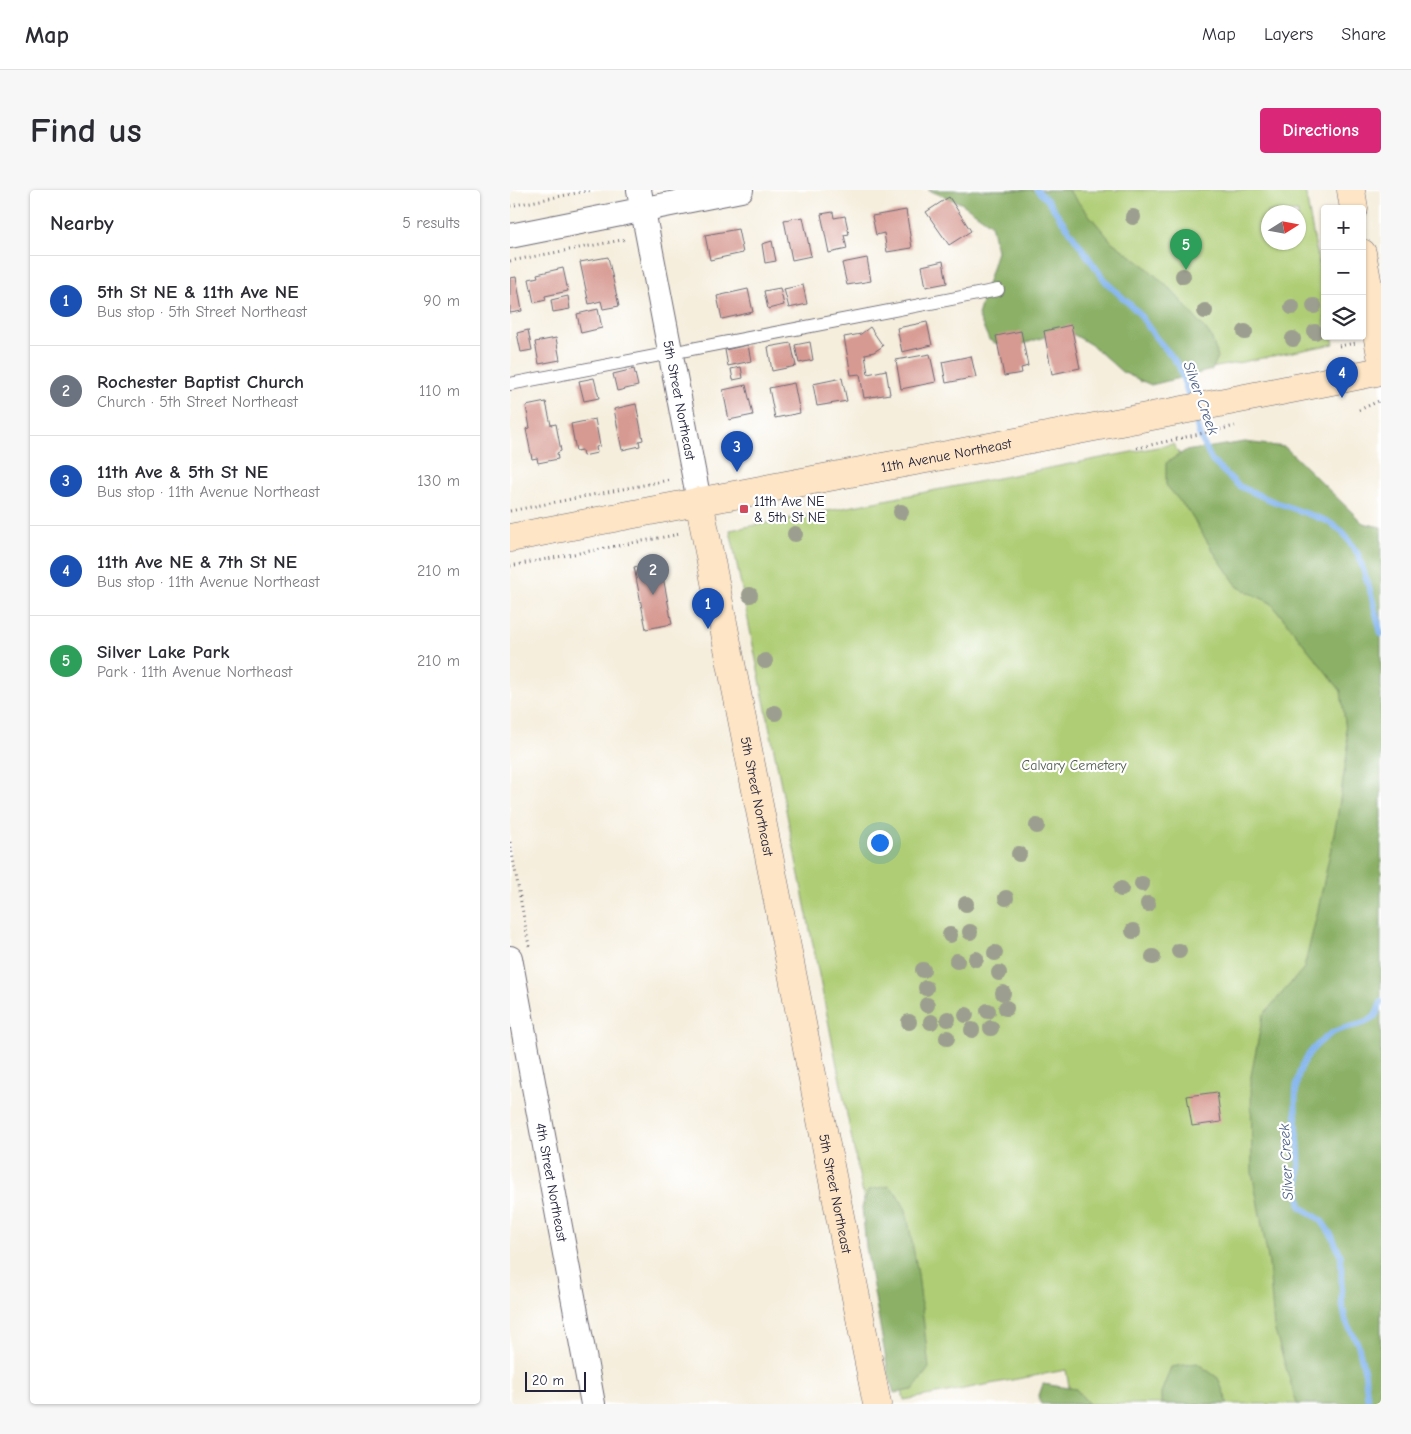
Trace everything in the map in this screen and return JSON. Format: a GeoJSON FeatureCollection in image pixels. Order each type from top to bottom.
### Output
{"type":"FeatureCollection","features":[{"type":"Feature","properties":{"kind":"main road"},"geometry":{"type":"LineString","coordinates":[[1351,190],[1353,205]]}},
{"type":"Feature","properties":{"kind":"main road"},"geometry":{"type":"LineString","coordinates":[[1366,274],[1381,355]]}},
{"type":"Feature","properties":{"kind":"main road","name":"11th Avenue Northeast"},"geometry":{"type":"LineString","coordinates":[[510,538],[1130,421],[1234,414],[1381,371]]}},
{"type":"Feature","properties":{"kind":"main road","name":"5th Street Northeast"},"geometry":{"type":"LineString","coordinates":[[699,501],[877,1404]]}},
{"type":"Feature","properties":{"kind":"street"},"geometry":{"type":"LineString","coordinates":[[510,236],[640,200],[741,190]]}},
{"type":"Feature","properties":{"kind":"street","name":"5th Street Northeast"},"geometry":{"type":"LineString","coordinates":[[640,200],[699,501]]}},
{"type":"Feature","properties":{"kind":"street","name":"4th Street Northeast"},"geometry":{"type":"LineString","coordinates":[[510,958],[593,1404]]}},
{"type":"Feature","properties":{"kind":"lane"},"geometry":{"type":"LineString","coordinates":[[510,384],[998,290]]}},
{"type":"Feature","properties":{"kind":"path"},"geometry":{"type":"LineString","coordinates":[[510,206],[592,190]]}},
{"type":"Feature","properties":{"kind":"path"},"geometry":{"type":"LineString","coordinates":[[510,262],[622,240]]}},
{"type":"Feature","properties":{"kind":"path"},"geometry":{"type":"LineString","coordinates":[[1359,410],[1381,400]]}},
{"type":"Feature","properties":{"kind":"path"},"geometry":{"type":"LineString","coordinates":[[1137,448],[1234,414]]}},
{"type":"Feature","properties":{"kind":"path"},"geometry":{"type":"LineString","coordinates":[[510,511],[669,480]]}},
{"type":"Feature","properties":{"kind":"path"},"geometry":{"type":"LineString","coordinates":[[510,566],[680,534]]}},
{"type":"Feature","properties":{"kind":"green space"},"geometry":{"type":"Polygon","coordinates":[[[928,190],[1068,190],[1112,242],[1145,266],[1173,292],[1211,336],[1218,357],[1212,370],[1151,385],[1122,372],[1093,346],[1066,330],[1008,349],[989,340],[978,315],[997,251],[991,224],[961,203],[928,190]]]}},
{"type":"Feature","properties":{"kind":"green space"},"geometry":{"type":"Polygon","coordinates":[[[991,190],[1305,190],[1321,276],[1321,340],[1333,340],[1334,344],[1140,382],[991,190]]]}},
{"type":"Feature","properties":{"kind":"green space"},"geometry":{"type":"Polygon","coordinates":[[[1245,442],[1285,447],[1363,523],[1381,527],[1381,1404],[1297,1404],[1274,1328],[1269,1264],[1252,1172],[1251,1076],[1263,1015],[1304,968],[1337,819],[1348,747],[1341,691],[1271,603],[1238,587],[1189,512],[1166,485],[1166,463],[1185,451],[1245,442]]]}},
{"type":"Feature","properties":{"kind":"green space","name":"Calvary Cemetery"},"geometry":{"type":"Polygon","coordinates":[[[1173,444],[1210,500],[1357,679],[1334,1404],[1072,1404],[1066,1370],[904,1400],[730,530],[1173,444]]]}},
{"type":"Feature","properties":{"kind":"green space"},"geometry":{"type":"Polygon","coordinates":[[[889,1186],[897,1194],[906,1210],[918,1274],[929,1368],[913,1390],[894,1393],[889,1377],[866,1247],[862,1207],[868,1190],[889,1186]]]}},
{"type":"Feature","properties":{"kind":"green space"},"geometry":{"type":"Polygon","coordinates":[[[1197,1363],[1218,1378],[1228,1404],[1161,1404],[1161,1393],[1171,1367],[1197,1363]]]}},
{"type":"Feature","properties":{"kind":"green space"},"geometry":{"type":"Polygon","coordinates":[[[1043,1384],[1076,1389],[1089,1404],[1041,1404],[1038,1398],[1043,1384]]]}},
{"type":"Feature","properties":{"kind":"building"},"geometry":{"type":"Polygon","coordinates":[[[949,197],[971,231],[949,245],[926,212],[949,197]]]}},
{"type":"Feature","properties":{"kind":"building"},"geometry":{"type":"Polygon","coordinates":[[[906,210],[912,248],[887,252],[884,233],[876,235],[872,216],[906,210]]]}},
{"type":"Feature","properties":{"kind":"building"},"geometry":{"type":"Polygon","coordinates":[[[833,212],[834,218],[845,216],[849,234],[844,235],[847,249],[829,253],[821,214],[833,212]]]}},
{"type":"Feature","properties":{"kind":"building"},"geometry":{"type":"Polygon","coordinates":[[[803,217],[811,256],[792,260],[784,220],[803,217]]]}},
{"type":"Feature","properties":{"kind":"building"},"geometry":{"type":"Polygon","coordinates":[[[738,229],[743,253],[710,260],[705,235],[738,229]]]}},
{"type":"Feature","properties":{"kind":"building"},"geometry":{"type":"Polygon","coordinates":[[[772,241],[776,261],[765,263],[762,244],[772,241]]]}},
{"type":"Feature","properties":{"kind":"building"},"geometry":{"type":"Polygon","coordinates":[[[608,257],[619,306],[603,309],[601,301],[589,304],[580,262],[608,257]]]}},
{"type":"Feature","properties":{"kind":"building"},"geometry":{"type":"Polygon","coordinates":[[[867,258],[871,281],[847,285],[842,263],[867,258]]]}},
{"type":"Feature","properties":{"kind":"building"},"geometry":{"type":"Polygon","coordinates":[[[943,261],[947,283],[926,287],[922,266],[943,261]]]}},
{"type":"Feature","properties":{"kind":"building"},"geometry":{"type":"Polygon","coordinates":[[[563,268],[568,291],[545,296],[546,300],[534,303],[529,279],[538,277],[537,274],[563,268]]]}},
{"type":"Feature","properties":{"kind":"building"},"geometry":{"type":"Polygon","coordinates":[[[516,277],[522,311],[510,313],[510,278],[516,277]]]}},
{"type":"Feature","properties":{"kind":"building"},"geometry":{"type":"Polygon","coordinates":[[[803,285],[807,304],[789,308],[784,289],[803,285]]]}},
{"type":"Feature","properties":{"kind":"building"},"geometry":{"type":"Polygon","coordinates":[[[780,288],[784,305],[768,309],[764,291],[780,288]]]}},
{"type":"Feature","properties":{"kind":"building"},"geometry":{"type":"Polygon","coordinates":[[[748,289],[753,312],[722,319],[717,296],[748,289]]]}},
{"type":"Feature","properties":{"kind":"building"},"geometry":{"type":"Polygon","coordinates":[[[568,296],[570,309],[553,312],[551,300],[568,296]]]}},
{"type":"Feature","properties":{"kind":"building"},"geometry":{"type":"Polygon","coordinates":[[[598,309],[602,328],[581,333],[577,314],[598,309]]]}},
{"type":"Feature","properties":{"kind":"building"},"geometry":{"type":"Polygon","coordinates":[[[927,322],[932,345],[902,352],[897,328],[927,322]]]}},
{"type":"Feature","properties":{"kind":"building"},"geometry":{"type":"Polygon","coordinates":[[[1071,325],[1080,368],[1052,374],[1044,331],[1071,325]]]}},
{"type":"Feature","properties":{"kind":"building"},"geometry":{"type":"Polygon","coordinates":[[[870,327],[883,346],[874,352],[865,354],[868,374],[886,370],[890,394],[864,398],[860,374],[851,375],[844,337],[861,334],[870,327]]]}},
{"type":"Feature","properties":{"kind":"building"},"geometry":{"type":"Polygon","coordinates":[[[528,330],[532,350],[521,352],[517,333],[528,330]]]}},
{"type":"Feature","properties":{"kind":"building"},"geometry":{"type":"Polygon","coordinates":[[[1021,331],[1028,366],[1021,368],[1022,373],[1004,376],[996,336],[1021,331]]]}},
{"type":"Feature","properties":{"kind":"building"},"geometry":{"type":"Polygon","coordinates":[[[556,338],[560,360],[539,364],[535,342],[556,338]]]}},
{"type":"Feature","properties":{"kind":"building"},"geometry":{"type":"Polygon","coordinates":[[[810,342],[813,360],[799,363],[795,345],[810,342]]]}},
{"type":"Feature","properties":{"kind":"building"},"geometry":{"type":"Polygon","coordinates":[[[791,343],[796,366],[772,371],[768,347],[791,343]]]}},
{"type":"Feature","properties":{"kind":"building"},"geometry":{"type":"Polygon","coordinates":[[[748,345],[751,361],[728,366],[725,350],[748,345]]]}},
{"type":"Feature","properties":{"kind":"building"},"geometry":{"type":"Polygon","coordinates":[[[930,354],[936,382],[901,389],[896,360],[930,354]]]}},
{"type":"Feature","properties":{"kind":"building"},"geometry":{"type":"Polygon","coordinates":[[[971,356],[976,377],[946,383],[942,362],[971,356]]]}},
{"type":"Feature","properties":{"kind":"building"},"geometry":{"type":"Polygon","coordinates":[[[741,367],[743,378],[733,380],[731,369],[741,367]]]}},
{"type":"Feature","properties":{"kind":"building"},"geometry":{"type":"Polygon","coordinates":[[[634,369],[638,386],[617,391],[613,374],[634,369]]]}},
{"type":"Feature","properties":{"kind":"building"},"geometry":{"type":"Polygon","coordinates":[[[594,378],[599,398],[584,401],[579,381],[594,378]]]}},
{"type":"Feature","properties":{"kind":"building"},"geometry":{"type":"Polygon","coordinates":[[[842,378],[847,401],[817,406],[813,384],[842,378]]]}},
{"type":"Feature","properties":{"kind":"building"},"geometry":{"type":"Polygon","coordinates":[[[794,383],[800,413],[775,418],[769,388],[794,383]]]}},
{"type":"Feature","properties":{"kind":"building"},"geometry":{"type":"Polygon","coordinates":[[[746,385],[753,415],[729,420],[723,390],[746,385]]]}},
{"type":"Feature","properties":{"kind":"building"},"geometry":{"type":"Polygon","coordinates":[[[546,402],[551,425],[556,424],[561,451],[557,453],[558,459],[538,463],[537,458],[532,459],[526,429],[530,428],[526,406],[546,402]]]}},
{"type":"Feature","properties":{"kind":"building"},"geometry":{"type":"Polygon","coordinates":[[[636,404],[643,440],[639,441],[640,446],[622,450],[614,409],[636,404]]]}},
{"type":"Feature","properties":{"kind":"building"},"geometry":{"type":"Polygon","coordinates":[[[595,419],[600,446],[596,447],[597,453],[583,456],[582,450],[576,451],[571,424],[595,419]]]}},
{"type":"Feature","properties":{"kind":"building"},"geometry":{"type":"Polygon","coordinates":[[[660,561],[672,624],[646,629],[634,567],[660,561]]]}},
{"type":"Feature","properties":{"kind":"building"},"geometry":{"type":"Polygon","coordinates":[[[1217,1092],[1221,1122],[1192,1126],[1187,1096],[1217,1092]]]}},
{"type":"Feature","properties":{"kind":"waterway","name":"Silver Creek"},"geometry":{"type":"LineString","coordinates":[[1037,190],[1048,201],[1106,282],[1138,312],[1179,366],[1191,403]]}},
{"type":"Feature","properties":{"kind":"waterway","name":"Silver Creek"},"geometry":{"type":"LineString","coordinates":[[1194,415],[1199,434],[1212,461],[1239,486],[1270,500],[1327,521],[1342,531],[1358,554],[1370,590],[1381,634]]}},
{"type":"Feature","properties":{"kind":"waterway","name":"Silver Creek"},"geometry":{"type":"LineString","coordinates":[[1368,1404],[1365,1374],[1358,1344],[1346,1322],[1342,1303],[1341,1256],[1332,1236],[1321,1220],[1301,1207],[1295,1102],[1296,1086],[1300,1072],[1306,1058],[1317,1045],[1337,1030],[1371,1020],[1375,1016],[1381,1002]]}},
{"type":"Feature","properties":{"kind":"place","name":"Silver Lake Park"},"geometry":{"type":"Point","coordinates":[1186,270]}},
{"type":"Feature","properties":{"kind":"place","name":"11th Ave NE & 7th St NE"},"geometry":{"type":"Point","coordinates":[1342,398]}},
{"type":"Feature","properties":{"kind":"place","name":"11th Ave & 5th St NE"},"geometry":{"type":"Point","coordinates":[737,472]}},
{"type":"Feature","properties":{"kind":"place","name":"11th Ave NE & 5th St NE"},"geometry":{"type":"Point","coordinates":[744,509]}},
{"type":"Feature","properties":{"kind":"place","name":"Rochester Baptist Church"},"geometry":{"type":"Point","coordinates":[653,595]}},
{"type":"Feature","properties":{"kind":"place","name":"5th St NE & 11th Ave NE"},"geometry":{"type":"Point","coordinates":[708,629]}}]}
